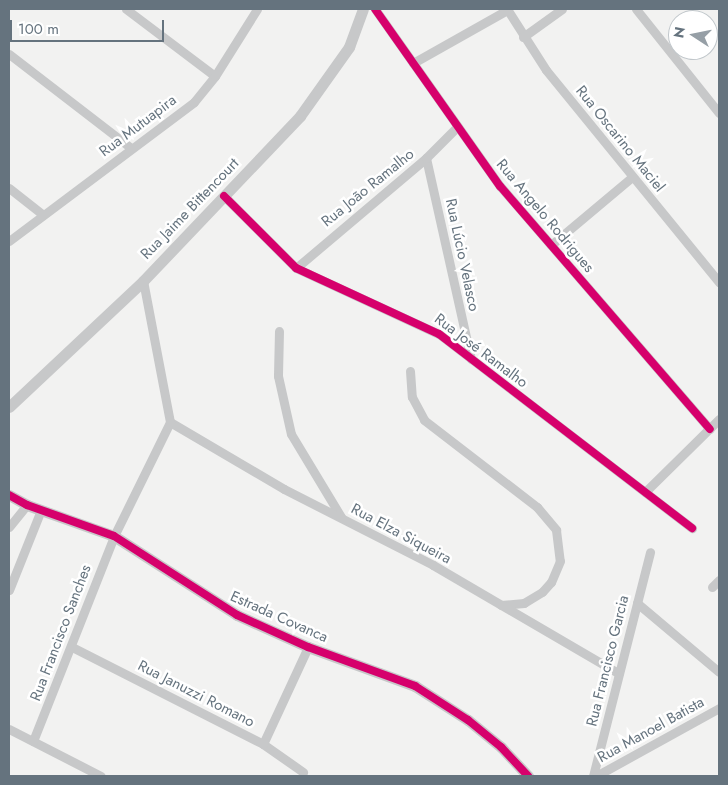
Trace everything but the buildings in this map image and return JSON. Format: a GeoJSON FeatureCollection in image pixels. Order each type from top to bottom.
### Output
{"type":"FeatureCollection","features":[{"type":"Feature","properties":{"kind":"street"},"geometry":{"type":"LineString","coordinates":[[126,9],[215,76]]}},
{"type":"Feature","properties":{"kind":"street","name":"Rua Mutuapira"},"geometry":{"type":"LineString","coordinates":[[9,241],[42,214],[194,102],[215,76],[257,9]]}},
{"type":"Feature","properties":{"kind":"street","name":"Rua Jaime Bittencourt"},"geometry":{"type":"LineString","coordinates":[[9,407],[143,281],[322,89],[349,47],[363,9]]}},
{"type":"Feature","properties":{"kind":"street","name":"Rua Angelo Rodrigues"},"geometry":{"type":"LineString","coordinates":[[375,9],[456,128],[551,245],[710,429]]}},
{"type":"Feature","properties":{"kind":"street"},"geometry":{"type":"LineString","coordinates":[[522,37],[562,9]]}},
{"type":"Feature","properties":{"kind":"street"},"geometry":{"type":"LineString","coordinates":[[636,9],[719,113]]}},
{"type":"Feature","properties":{"kind":"street"},"geometry":{"type":"LineString","coordinates":[[413,63],[507,10]]}},
{"type":"Feature","properties":{"kind":"street","name":"Rua Oscarino Maciel"},"geometry":{"type":"LineString","coordinates":[[507,10],[522,37],[719,282]]}},
{"type":"Feature","properties":{"kind":"street"},"geometry":{"type":"LineString","coordinates":[[9,54],[131,148]]}},
{"type":"Feature","properties":{"kind":"street","name":"Rua João Ramalho"},"geometry":{"type":"LineString","coordinates":[[296,268],[426,158],[456,128]]}},
{"type":"Feature","properties":{"kind":"street","name":"Rua Lúcio Velasco"},"geometry":{"type":"LineString","coordinates":[[426,158],[471,359]]}},
{"type":"Feature","properties":{"kind":"street"},"geometry":{"type":"LineString","coordinates":[[551,245],[632,176]]}},
{"type":"Feature","properties":{"kind":"street"},"geometry":{"type":"LineString","coordinates":[[9,188],[42,214]]}},
{"type":"Feature","properties":{"kind":"street","name":"Rua José Ramalho"},"geometry":{"type":"LineString","coordinates":[[224,196],[296,268],[327,284],[417,321],[471,359],[692,528]]}},
{"type":"Feature","properties":{"kind":"street"},"geometry":{"type":"LineString","coordinates":[[143,281],[170,422]]}},
{"type":"Feature","properties":{"kind":"street"},"geometry":{"type":"LineString","coordinates":[[279,331],[278,376],[291,434],[343,519]]}},
{"type":"Feature","properties":{"kind":"street"},"geometry":{"type":"LineString","coordinates":[[410,371],[412,397],[424,420],[537,507],[556,530],[560,561],[551,582],[542,592],[524,603],[501,605]]}},
{"type":"Feature","properties":{"kind":"street"},"geometry":{"type":"LineString","coordinates":[[645,492],[719,419]]}},
{"type":"Feature","properties":{"kind":"street","name":"Rua Elza Siqueira"},"geometry":{"type":"LineString","coordinates":[[170,422],[501,605],[618,673]]}},
{"type":"Feature","properties":{"kind":"street","name":"Rua Francisco Sanches"},"geometry":{"type":"LineString","coordinates":[[33,741],[114,536],[170,422]]}},
{"type":"Feature","properties":{"kind":"street","name":"Estrada Covanca"},"geometry":{"type":"LineString","coordinates":[[9,494],[27,505],[88,524],[114,536],[237,615],[308,647],[415,686],[468,720],[501,747],[528,776]]}},
{"type":"Feature","properties":{"kind":"street"},"geometry":{"type":"LineString","coordinates":[[9,527],[27,505]]}},
{"type":"Feature","properties":{"kind":"street"},"geometry":{"type":"LineString","coordinates":[[9,590],[41,510]]}},
{"type":"Feature","properties":{"kind":"street","name":"Rua Francisco Garcia"},"geometry":{"type":"LineString","coordinates":[[595,776],[618,673],[650,552]]}},
{"type":"Feature","properties":{"kind":"street"},"geometry":{"type":"LineString","coordinates":[[712,587],[719,580]]}},
{"type":"Feature","properties":{"kind":"street"},"geometry":{"type":"LineString","coordinates":[[637,603],[719,672]]}},
{"type":"Feature","properties":{"kind":"street","name":"Rua Januzzi Romano"},"geometry":{"type":"LineString","coordinates":[[72,646],[263,744],[303,772]]}},
{"type":"Feature","properties":{"kind":"street"},"geometry":{"type":"LineString","coordinates":[[263,744],[308,647]]}},
{"type":"Feature","properties":{"kind":"street","name":"Rua Manoel Batista"},"geometry":{"type":"LineString","coordinates":[[595,776],[719,708]]}},
{"type":"Feature","properties":{"kind":"street"},"geometry":{"type":"LineString","coordinates":[[9,729],[101,776]]}},
{"type":"Feature","properties":{"kind":"cycle path"},"geometry":{"type":"LineString","coordinates":[[375,9],[500,186],[710,429]]}},
{"type":"Feature","properties":{"kind":"cycle path"},"geometry":{"type":"LineString","coordinates":[[224,196],[296,268],[439,334],[692,528]]}},
{"type":"Feature","properties":{"kind":"cycle path"},"geometry":{"type":"LineString","coordinates":[[9,495],[27,505],[114,536],[237,615],[308,647],[415,686],[468,720],[501,747],[528,776]]}}]}
